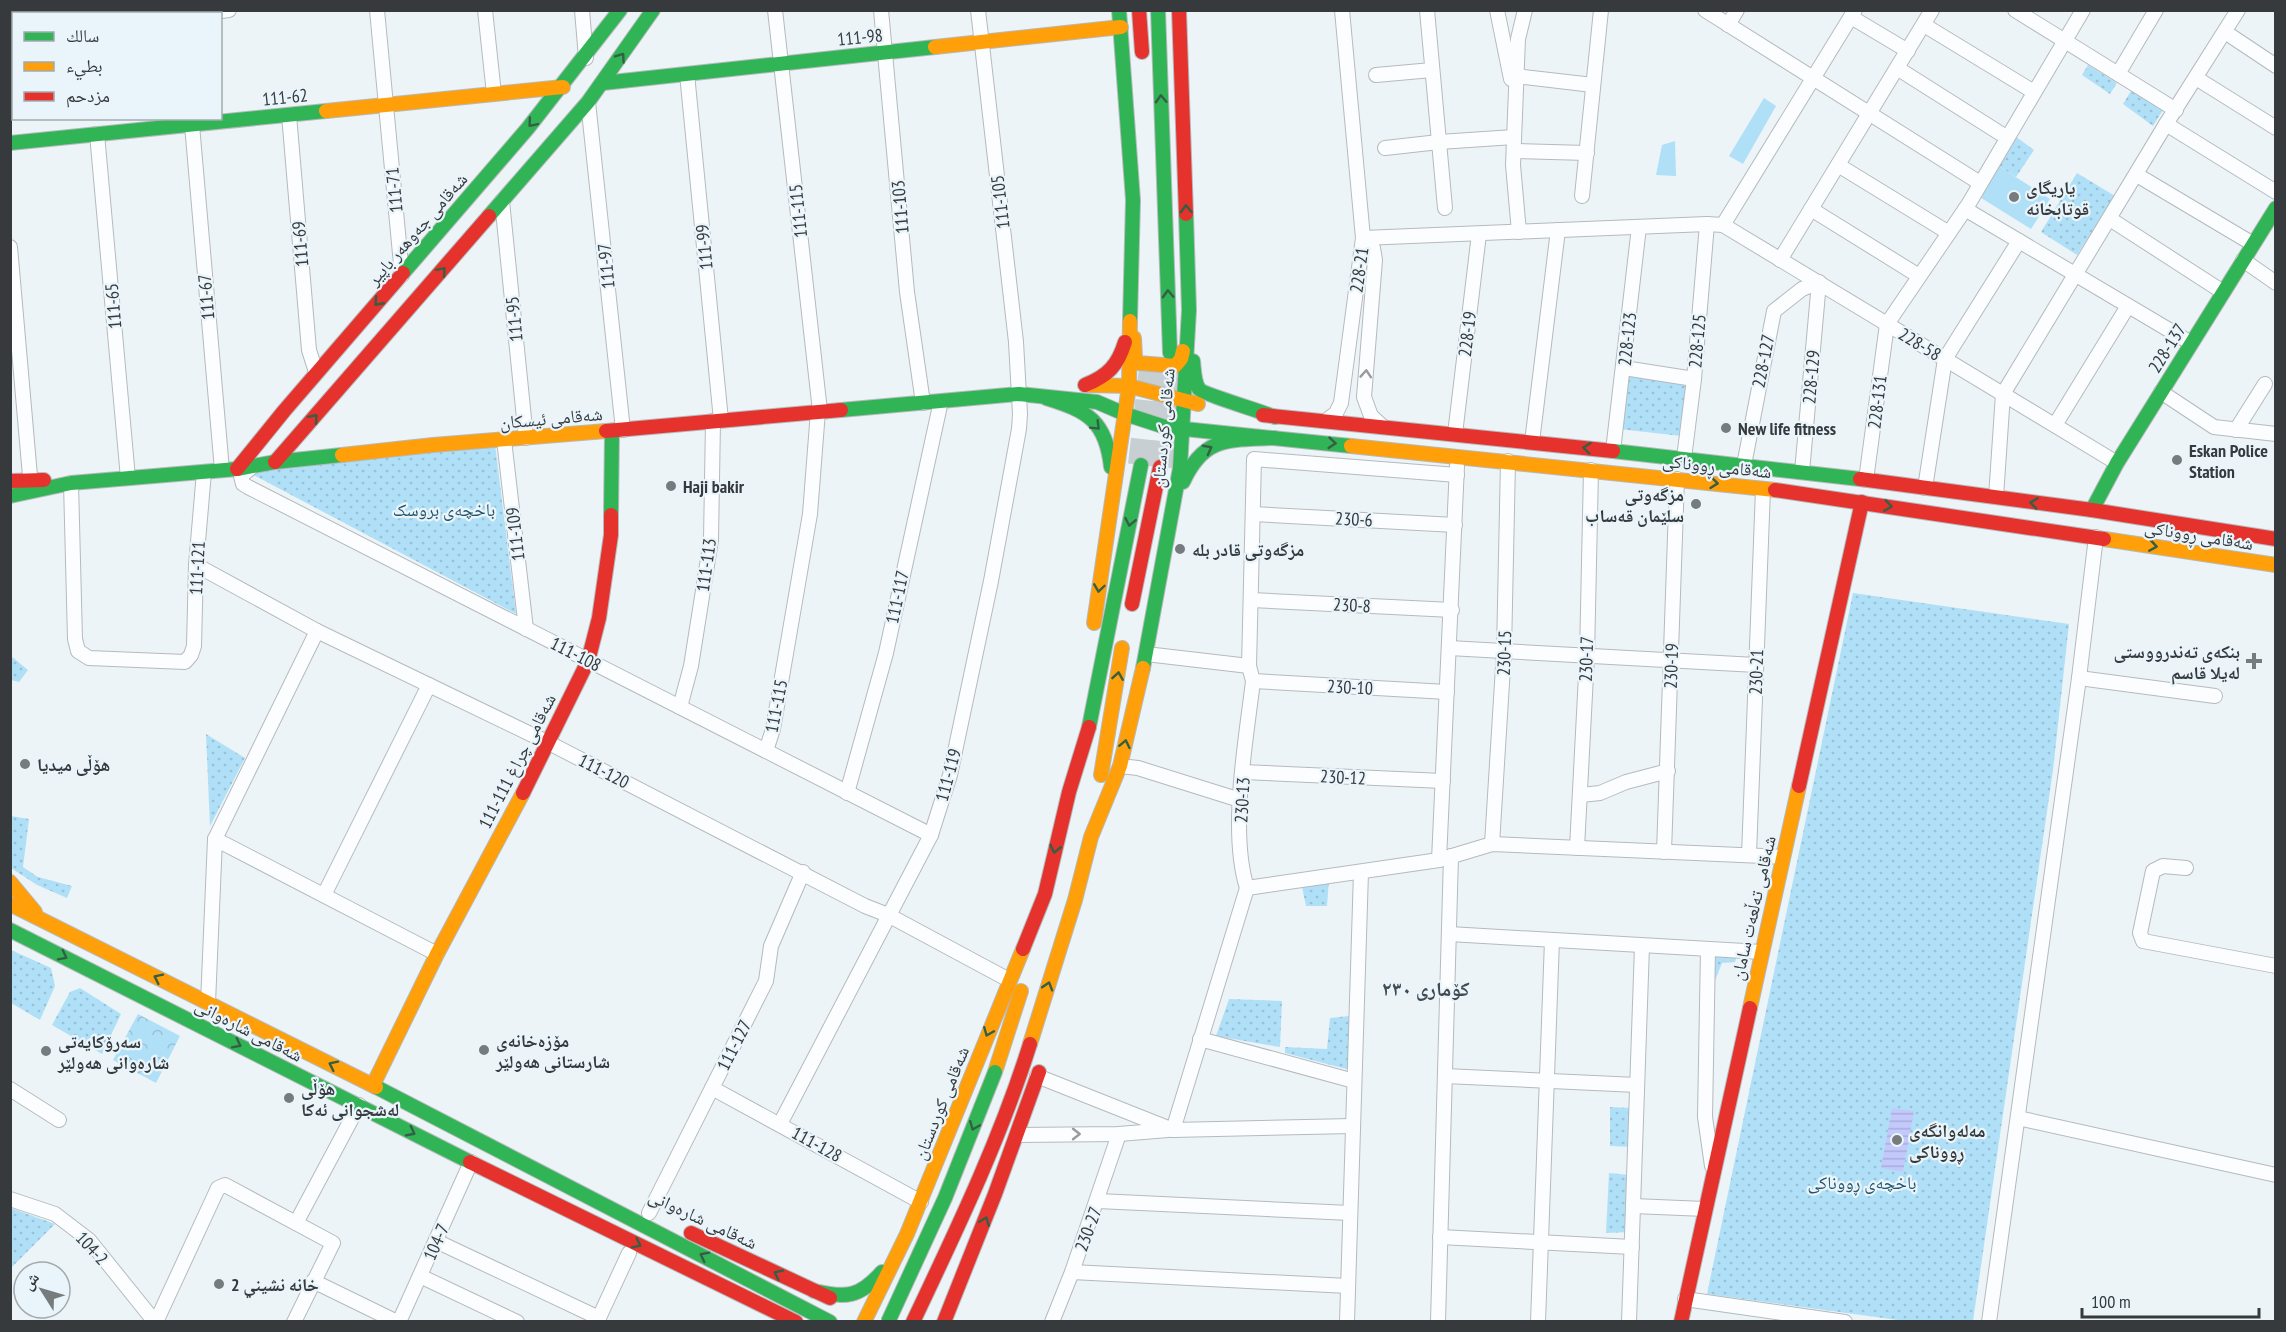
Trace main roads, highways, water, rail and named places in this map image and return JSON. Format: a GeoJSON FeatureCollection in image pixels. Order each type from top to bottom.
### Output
{"type":"FeatureCollection","features":[{"type":"Feature","properties":{"kind":"main road","name":"شەقامی جەوهەر باپیر"},"geometry":{"type":"LineString","coordinates":[[275,462],[502,201],[514,166],[563,87],[620,10]]}},
{"type":"Feature","properties":{"kind":"main road","name":"شەقامی جەوهەر باپیر"},"geometry":{"type":"LineString","coordinates":[[237,469],[316,372],[402,274],[514,166],[588,102],[653,10]]}},
{"type":"Feature","properties":{"kind":"main road"},"geometry":{"type":"LineString","coordinates":[[1091,640],[1129,386],[1133,200],[1119,10]]}},
{"type":"Feature","properties":{"kind":"main road"},"geometry":{"type":"LineString","coordinates":[[1140,10],[1143,66]]}},
{"type":"Feature","properties":{"kind":"main road","name":"شەقامی کوردستان"},"geometry":{"type":"LineString","coordinates":[[1158,10],[1170,353]]}},
{"type":"Feature","properties":{"kind":"main road","name":"شەقامی کوردستان"},"geometry":{"type":"LineString","coordinates":[[1091,837],[1120,766],[1146,654],[1180,468],[1189,310],[1180,11]]}},
{"type":"Feature","properties":{"kind":"main road","name":"111-98"},"geometry":{"type":"LineString","coordinates":[[603,83],[1121,27]]}},
{"type":"Feature","properties":{"kind":"main road","name":"111-62"},"geometry":{"type":"LineString","coordinates":[[10,143],[563,87]]}},
{"type":"Feature","properties":{"kind":"main road","name":"228-137"},"geometry":{"type":"LineString","coordinates":[[2092,510],[2117,463],[2276,208]]}},
{"type":"Feature","properties":{"kind":"main road"},"geometry":{"type":"LineString","coordinates":[[1130,283],[1134,355],[1140,364],[1173,366],[1179,363],[1182,357],[1189,310]]}},
{"type":"Feature","properties":{"kind":"main road"},"geometry":{"type":"LineString","coordinates":[[1189,310],[1194,373],[1200,390],[1210,396],[1251,407],[1275,417]]}},
{"type":"Feature","properties":{"kind":"main road"},"geometry":{"type":"LineString","coordinates":[[1085,385],[1103,379],[1114,368],[1121,354],[1129,321]]}},
{"type":"Feature","properties":{"kind":"main road","name":"شەقامی ئیسکان"},"geometry":{"type":"LineString","coordinates":[[1040,396],[1053,389],[1085,385],[1129,386],[1156,392]]}},
{"type":"Feature","properties":{"kind":"main road","name":"شەقامی ڕووناکی"},"geometry":{"type":"LineString","coordinates":[[1156,392],[1185,402],[1275,417],[1327,420],[1797,471],[2092,510],[2276,539]]}},
{"type":"Feature","properties":{"kind":"main road","name":"شەقامی ئیسکان"},"geometry":{"type":"LineString","coordinates":[[10,496],[71,483],[237,469],[275,462],[434,445],[1019,394],[1097,402],[1152,423]]}},
{"type":"Feature","properties":{"kind":"main road"},"geometry":{"type":"LineString","coordinates":[[1040,396],[1072,407],[1101,429],[1110,453],[1113,488]]}},
{"type":"Feature","properties":{"kind":"main road","name":"شەقامی ڕووناکی"},"geometry":{"type":"LineString","coordinates":[[1152,423],[1182,429],[1788,491],[2276,565]]}},
{"type":"Feature","properties":{"kind":"main road","name":"شەقامی چراغ 111-111"},"geometry":{"type":"LineString","coordinates":[[374,1085],[437,954],[549,743],[588,661],[599,618],[611,535],[618,430]]}},
{"type":"Feature","properties":{"kind":"main road"},"geometry":{"type":"LineString","coordinates":[[1172,517],[1187,470],[1200,452],[1220,443],[1234,440],[1274,438]]}},
{"type":"Feature","properties":{"kind":"main road"},"geometry":{"type":"LineString","coordinates":[[1113,488],[1122,462],[1127,455],[1169,461],[1173,471],[1168,540]]}},
{"type":"Feature","properties":{"kind":"main road","name":"شەقامی کوردستان"},"geometry":{"type":"LineString","coordinates":[[1129,616],[1146,457]]}},
{"type":"Feature","properties":{"kind":"main road","name":"شەقامی کوردستان"},"geometry":{"type":"LineString","coordinates":[[888,1322],[945,1198],[995,1072],[1026,978],[1069,792],[1093,712],[1146,457]]}},
{"type":"Feature","properties":{"kind":"main road"},"geometry":{"type":"LineString","coordinates":[[1788,491],[1797,471]]}},
{"type":"Feature","properties":{"kind":"main road","name":"شەقامی ئیسکان"},"geometry":{"type":"LineString","coordinates":[[10,481],[36,479],[71,483]]}},
{"type":"Feature","properties":{"kind":"main road","name":"شەقامی تەڵعەت سامان"},"geometry":{"type":"LineString","coordinates":[[1681,1322],[1712,1173],[1862,502]]}},
{"type":"Feature","properties":{"kind":"main road"},"geometry":{"type":"LineString","coordinates":[[2246,561],[2249,536]]}},
{"type":"Feature","properties":{"kind":"main road","name":"شەقامی کوردستان"},"geometry":{"type":"LineString","coordinates":[[913,1322],[967,1207],[1018,1082],[1075,900],[1091,837],[1124,639]]}},
{"type":"Feature","properties":{"kind":"main road","name":"شەقامی کوردستان"},"geometry":{"type":"LineString","coordinates":[[1069,792],[1088,664]]}},
{"type":"Feature","properties":{"kind":"main road"},"geometry":{"type":"LineString","coordinates":[[10,882],[42,920]]}},
{"type":"Feature","properties":{"kind":"main road","name":"شەقامی کوردستان"},"geometry":{"type":"LineString","coordinates":[[864,1322],[908,1234],[1045,894]]}},
{"type":"Feature","properties":{"kind":"main road","name":"شەقامی کوردستان"},"geometry":{"type":"LineString","coordinates":[[1067,973],[1075,900]]}},
{"type":"Feature","properties":{"kind":"main road","name":"شەقامی شارەوانی"},"geometry":{"type":"LineString","coordinates":[[10,904],[374,1085],[422,1112],[830,1322]]}},
{"type":"Feature","properties":{"kind":"main road","name":"شەقامی شارەوانی"},"geometry":{"type":"LineString","coordinates":[[10,930],[471,1162],[796,1322]]}},
{"type":"Feature","properties":{"kind":"main road"},"geometry":{"type":"LineString","coordinates":[[944,1322],[964,1276],[1017,1136],[1044,1056]]}},
{"type":"Feature","properties":{"kind":"main road","name":"شەقامی شارەوانی"},"geometry":{"type":"LineString","coordinates":[[422,1112],[508,1144],[654,1216]]}},
{"type":"Feature","properties":{"kind":"main road","name":"شەقامی شارەوانی"},"geometry":{"type":"LineString","coordinates":[[471,1162],[629,1253],[732,1306]]}},
{"type":"Feature","properties":{"kind":"main road","name":"شەقامی شارەوانی"},"geometry":{"type":"LineString","coordinates":[[680,1228],[814,1291],[849,1305],[872,1307],[907,1322]]}},
{"type":"Feature","properties":{"kind":"main road"},"geometry":{"type":"LineString","coordinates":[[814,1291],[841,1298],[863,1292],[885,1269],[908,1234]]}},
{"type":"Feature","properties":{"kind":"main road"},"geometry":{"type":"LineString","coordinates":[[952,1322],[964,1276]]}},
{"type":"Feature","properties":{"kind":"tunnel"},"geometry":{"type":"LineString","coordinates":[[1160,467],[1170,353]]}},
{"type":"Feature","properties":{"kind":"tunnel"},"geometry":{"type":"LineString","coordinates":[[1141,465],[1152,368]]}},
{"type":"Feature","properties":{"kind":"place","name":"یاریگای قوتابخانە"},"geometry":{"type":"Point","coordinates":[2014,197]}},
{"type":"Feature","properties":{"kind":"place","name":"New life fitness"},"geometry":{"type":"Point","coordinates":[1726,428]}},
{"type":"Feature","properties":{"kind":"place","name":"Eskan Police Station"},"geometry":{"type":"Point","coordinates":[2177,460]}},
{"type":"Feature","properties":{"kind":"place","name":"Haji bakir"},"geometry":{"type":"Point","coordinates":[671,486]}},
{"type":"Feature","properties":{"kind":"place","name":"مزگەوتی سلێمان قەساب"},"geometry":{"type":"Point","coordinates":[1696,504]}},
{"type":"Feature","properties":{"kind":"place","name":"مزگەوتی قادر بلە"},"geometry":{"type":"Point","coordinates":[1180,549]}},
{"type":"Feature","properties":{"kind":"place","name":"بنکەی تەندرووستی لەیلا قاسم"},"geometry":{"type":"Point","coordinates":[2254,661]}},
{"type":"Feature","properties":{"kind":"place","name":"هۆڵی میدیا"},"geometry":{"type":"Point","coordinates":[25,764]}},
{"type":"Feature","properties":{"kind":"place","name":"مۆزەخانەی شارستانی هەولێر"},"geometry":{"type":"Point","coordinates":[484,1050]}},
{"type":"Feature","properties":{"kind":"place","name":"سەرۆکایەتی شارەوانی هەولێر"},"geometry":{"type":"Point","coordinates":[46,1051]}},
{"type":"Feature","properties":{"kind":"place","name":"هۆڵی لەشجوانی ئەکا"},"geometry":{"type":"Point","coordinates":[289,1098]}},
{"type":"Feature","properties":{"kind":"place","name":"مەلەوانگەی ڕووناکی"},"geometry":{"type":"Point","coordinates":[1897,1140]}},
{"type":"Feature","properties":{"kind":"place","name":"خانه نشيني 2"},"geometry":{"type":"Point","coordinates":[219,1284]}},
{"type":"Feature","properties":{"kind":"district","name":"کۆماری ٢٣٠"},"geometry":{"type":"Point","coordinates":[1426,989]}},
{"type":"Feature","properties":{"kind":"park label","name":"باخچەی بروسک"},"geometry":{"type":"Point","coordinates":[444,509]}},
{"type":"Feature","properties":{"kind":"park label","name":"باخچەی ڕووناکی"},"geometry":{"type":"Point","coordinates":[1862,1182]}}]}
